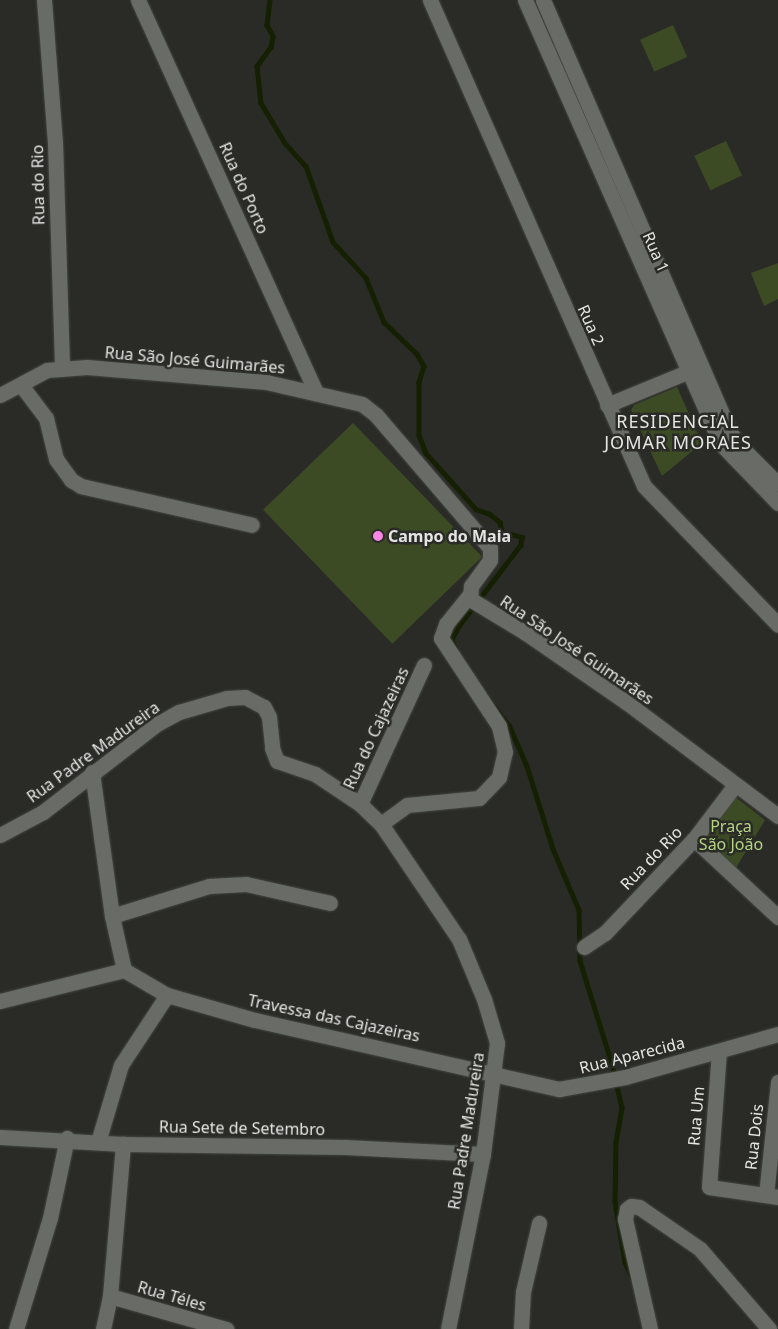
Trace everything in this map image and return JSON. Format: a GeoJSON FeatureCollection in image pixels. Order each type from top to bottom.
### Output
{"type":"FeatureCollection","features":[{"type":"Feature","properties":{"kind":"street","name":"Rua do Rio"},"geometry":{"type":"LineString","coordinates":[[44,0],[55,142],[62,369]]}},
{"type":"Feature","properties":{"kind":"street","name":"Rua do Porto"},"geometry":{"type":"LineString","coordinates":[[138,0],[316,392]]}},
{"type":"Feature","properties":{"kind":"street","name":"Rua 2"},"geometry":{"type":"LineString","coordinates":[[430,0],[644,486],[778,625]]}},
{"type":"Feature","properties":{"kind":"street","name":"Rua 1"},"geometry":{"type":"LineString","coordinates":[[525,0],[696,369],[734,438],[778,484]]}},
{"type":"Feature","properties":{"kind":"street","name":"Rua 1"},"geometry":{"type":"LineString","coordinates":[[543,0],[696,369],[721,444],[778,503]]}},
{"type":"Feature","properties":{"kind":"street","name":"Rua São José Guimarães"},"geometry":{"type":"LineString","coordinates":[[0,395],[47,370],[87,367],[266,382],[350,399],[370,409],[488,545],[490,560],[471,586],[475,602],[526,633],[778,816]]}},
{"type":"Feature","properties":{"kind":"street"},"geometry":{"type":"LineString","coordinates":[[607,404],[696,369]]}},
{"type":"Feature","properties":{"kind":"street"},"geometry":{"type":"LineString","coordinates":[[21,385],[46,418],[56,459],[71,480],[81,486],[252,525]]}},
{"type":"Feature","properties":{"kind":"street"},"geometry":{"type":"LineString","coordinates":[[381,824],[407,805],[479,798],[499,777],[505,752],[499,726],[441,638],[446,624],[475,602]]}},
{"type":"Feature","properties":{"kind":"street","name":"Rua do Cajazeiras"},"geometry":{"type":"LineString","coordinates":[[360,804],[424,666]]}},
{"type":"Feature","properties":{"kind":"street","name":"Rua Padre Madureira"},"geometry":{"type":"LineString","coordinates":[[0,834],[44,812],[92,772],[157,724],[179,712],[227,698],[245,697],[264,707],[269,717],[272,748],[277,761],[306,769],[360,804],[381,824],[448,919],[469,959],[497,1042],[483,1154],[448,1329]]}},
{"type":"Feature","properties":{"kind":"street"},"geometry":{"type":"LineString","coordinates":[[0,1001],[124,970],[112,916],[92,772]]}},
{"type":"Feature","properties":{"kind":"street","name":"Rua do Rio"},"geometry":{"type":"LineString","coordinates":[[584,947],[604,933],[694,839],[735,785]]}},
{"type":"Feature","properties":{"kind":"street"},"geometry":{"type":"LineString","coordinates":[[694,839],[778,917]]}},
{"type":"Feature","properties":{"kind":"street"},"geometry":{"type":"LineString","coordinates":[[112,916],[209,886],[246,884],[330,903]]}},
{"type":"Feature","properties":{"kind":"street","name":"Travessa das Cajazeiras"},"geometry":{"type":"LineString","coordinates":[[124,970],[167,995],[255,1020],[494,1072]]}},
{"type":"Feature","properties":{"kind":"street"},"geometry":{"type":"LineString","coordinates":[[98,1142],[121,1065],[167,995]]}},
{"type":"Feature","properties":{"kind":"street","name":"Rua Aparecida"},"geometry":{"type":"LineString","coordinates":[[494,1072],[559,1089],[625,1077],[778,1034]]}},
{"type":"Feature","properties":{"kind":"street","name":"Rua Um"},"geometry":{"type":"LineString","coordinates":[[719,1050],[708,1185],[711,1189],[772,1196]]}},
{"type":"Feature","properties":{"kind":"street","name":"Rua Dois"},"geometry":{"type":"LineString","coordinates":[[772,1196],[778,1082]]}},
{"type":"Feature","properties":{"kind":"street","name":"Rua Sete de Setembro"},"geometry":{"type":"LineString","coordinates":[[0,1137],[67,1138],[123,1144],[345,1147],[483,1154]]}},
{"type":"Feature","properties":{"kind":"street"},"geometry":{"type":"LineString","coordinates":[[16,1329],[50,1218],[67,1138]]}},
{"type":"Feature","properties":{"kind":"street"},"geometry":{"type":"LineString","coordinates":[[104,1329],[110,1296],[123,1144]]}},
{"type":"Feature","properties":{"kind":"street"},"geometry":{"type":"LineString","coordinates":[[650,1329],[625,1220],[626,1209],[631,1206],[639,1207],[700,1249],[769,1329]]}},
{"type":"Feature","properties":{"kind":"street"},"geometry":{"type":"LineString","coordinates":[[522,1329],[523,1292],[539,1222]]}},
{"type":"Feature","properties":{"kind":"street","name":"Rua Téles"},"geometry":{"type":"LineString","coordinates":[[110,1296],[226,1329]]}},
{"type":"Feature","properties":{"kind":"green space"},"geometry":{"type":"Polygon","coordinates":[[[673,25],[687,57],[654,72],[640,40],[673,25]]]}},
{"type":"Feature","properties":{"kind":"green space"},"geometry":{"type":"Polygon","coordinates":[[[726,141],[742,175],[710,190],[694,156],[726,141]]]}},
{"type":"Feature","properties":{"kind":"green space"},"geometry":{"type":"Polygon","coordinates":[[[778,263],[778,299],[764,306],[751,273],[778,263]]]}},
{"type":"Feature","properties":{"kind":"green space"},"geometry":{"type":"Polygon","coordinates":[[[677,387],[702,443],[662,476],[631,410],[634,405],[677,387]]]}},
{"type":"Feature","properties":{"kind":"green space","name":"Campo do Maia"},"geometry":{"type":"Polygon","coordinates":[[[353,423],[482,557],[392,644],[263,510],[353,423]]]}},
{"type":"Feature","properties":{"kind":"green space","name":"Praça São João"},"geometry":{"type":"Polygon","coordinates":[[[734,796],[765,820],[734,871],[700,839],[734,796]]]}},
{"type":"Feature","properties":{"kind":"waterway"},"geometry":{"type":"LineString","coordinates":[[270,0],[267,25],[273,36],[271,47],[257,66],[261,103],[285,143],[306,166],[333,242],[366,278],[384,322],[417,354],[424,366],[419,382],[419,435],[426,453],[476,509],[490,514],[500,522],[502,532],[522,537],[521,545],[460,625],[452,639],[456,649]]}},
{"type":"Feature","properties":{"kind":"waterway"},"geometry":{"type":"LineString","coordinates":[[486,695],[509,725],[527,766],[553,849],[579,910],[580,961],[612,1064],[622,1108],[616,1143],[615,1202],[625,1262],[632,1278]]}},
{"type":"Feature","properties":{"kind":"place","name":"Campo do Maia"},"geometry":{"type":"Point","coordinates":[378,536]}},
{"type":"Feature","properties":{"kind":"district","name":"RESIDENCIAL JOMAR MORAES"},"geometry":{"type":"Point","coordinates":[678,432]}}]}
